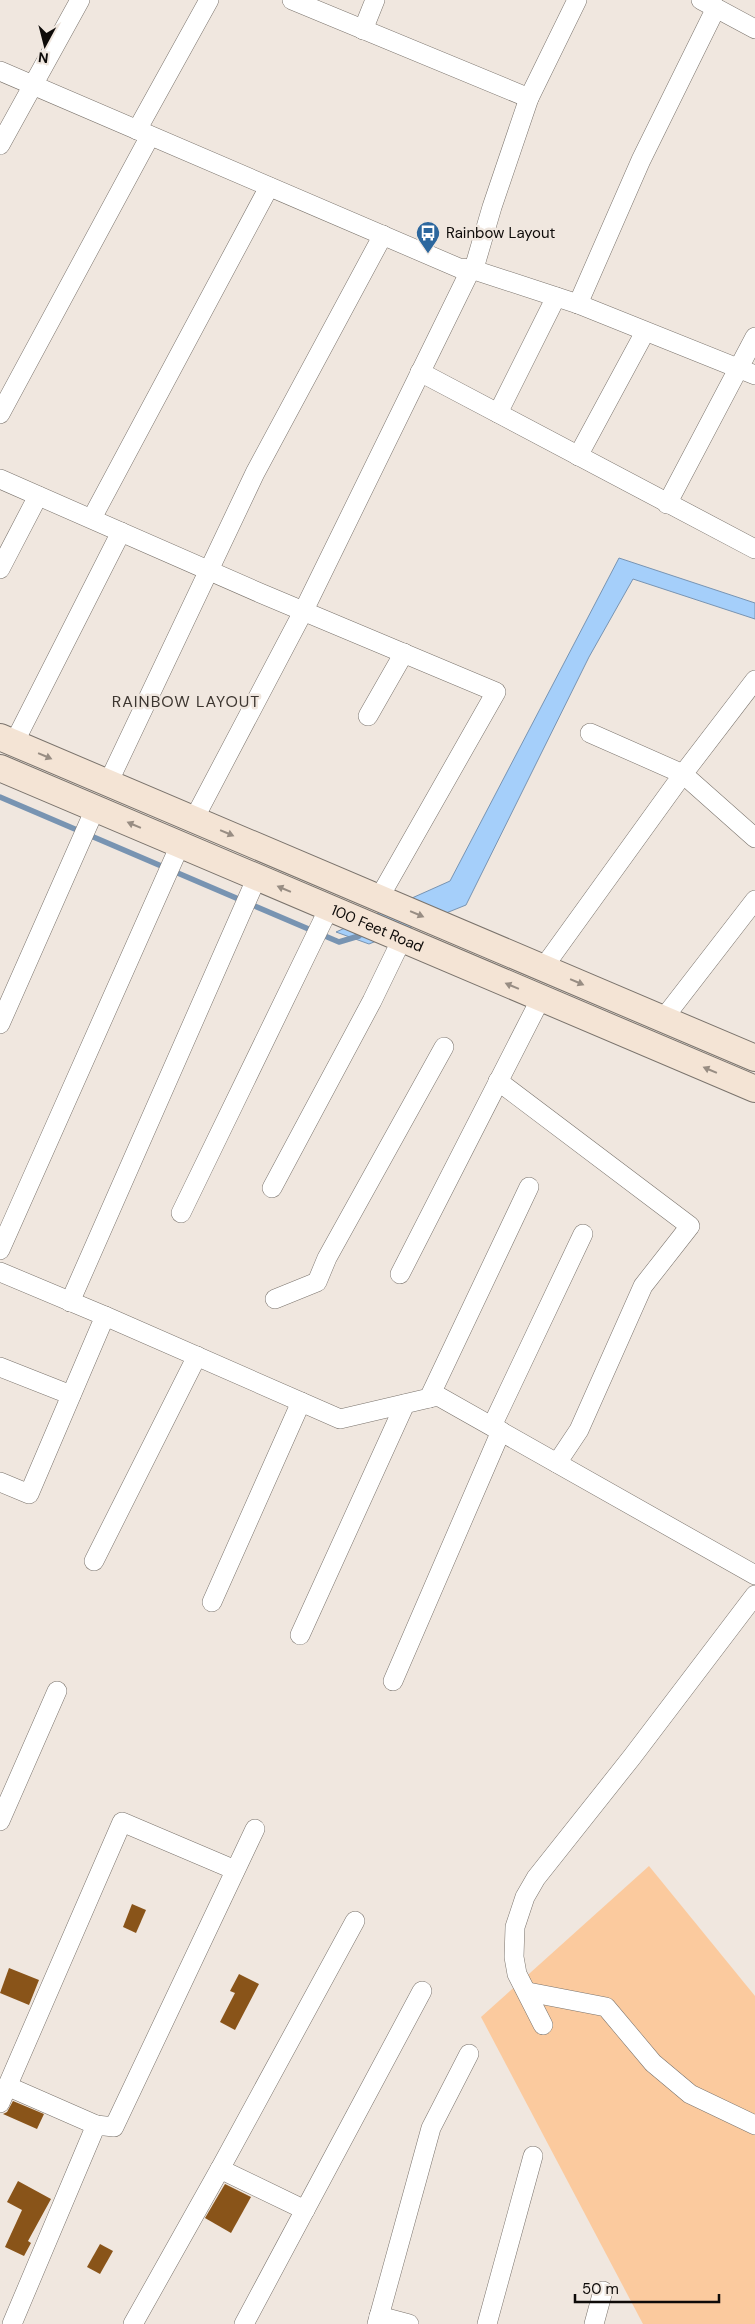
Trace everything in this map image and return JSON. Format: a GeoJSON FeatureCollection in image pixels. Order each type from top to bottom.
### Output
{"type":"FeatureCollection","features":[{"type":"Feature","properties":{"kind":"main road","name":"100 Feet Road"},"geometry":{"type":"LineString","coordinates":[[7,740],[755,1058]]}},
{"type":"Feature","properties":{"kind":"main road","name":"100 Feet Road"},"geometry":{"type":"LineString","coordinates":[[1,770],[755,1089]]}},
{"type":"Feature","properties":{"kind":"street"},"geometry":{"type":"LineString","coordinates":[[0,145],[80,0]]}},
{"type":"Feature","properties":{"kind":"street"},"geometry":{"type":"LineString","coordinates":[[0,414],[144,133],[209,0]]}},
{"type":"Feature","properties":{"kind":"street"},"geometry":{"type":"LineString","coordinates":[[292,0],[530,98]]}},
{"type":"Feature","properties":{"kind":"street"},"geometry":{"type":"LineString","coordinates":[[363,30],[376,0]]}},
{"type":"Feature","properties":{"kind":"street"},"geometry":{"type":"LineString","coordinates":[[194,820],[304,610],[477,260],[492,207],[530,98],[578,0]]}},
{"type":"Feature","properties":{"kind":"street"},"geometry":{"type":"LineString","coordinates":[[578,304],[708,4],[755,29]]}},
{"type":"Feature","properties":{"kind":"street"},"geometry":{"type":"LineString","coordinates":[[0,71],[459,268],[472,269],[578,304],[746,372]]}},
{"type":"Feature","properties":{"kind":"street"},"geometry":{"type":"LineString","coordinates":[[92,518],[268,187]]}},
{"type":"Feature","properties":{"kind":"street"},"geometry":{"type":"LineString","coordinates":[[108,783],[255,473],[383,235]]}},
{"type":"Feature","properties":{"kind":"street"},"geometry":{"type":"LineString","coordinates":[[498,413],[556,297]]}},
{"type":"Feature","properties":{"kind":"street"},"geometry":{"type":"LineString","coordinates":[[578,456],[645,332]]}},
{"type":"Feature","properties":{"kind":"street"},"geometry":{"type":"LineString","coordinates":[[667,504],[746,372],[755,337]]}},
{"type":"Feature","properties":{"kind":"street"},"geometry":{"type":"LineString","coordinates":[[420,372],[667,504],[755,548]]}},
{"type":"Feature","properties":{"kind":"street"},"geometry":{"type":"LineString","coordinates":[[0,480],[496,692],[379,898]]}},
{"type":"Feature","properties":{"kind":"street"},"geometry":{"type":"LineString","coordinates":[[0,569],[38,496]]}},
{"type":"Feature","properties":{"kind":"street"},"geometry":{"type":"LineString","coordinates":[[7,740],[121,532]]}},
{"type":"Feature","properties":{"kind":"street"},"geometry":{"type":"LineString","coordinates":[[368,716],[404,653]]}},
{"type":"Feature","properties":{"kind":"street"},"geometry":{"type":"LineString","coordinates":[[544,968],[683,774],[749,701],[755,680]]}},
{"type":"Feature","properties":{"kind":"street"},"geometry":{"type":"LineString","coordinates":[[590,733],[683,774],[755,838]]}},
{"type":"Feature","properties":{"kind":"street"},"geometry":{"type":"LineString","coordinates":[[0,1024],[95,809]]}},
{"type":"Feature","properties":{"kind":"street"},"geometry":{"type":"LineString","coordinates":[[0,1250],[180,845]]}},
{"type":"Feature","properties":{"kind":"street"},"geometry":{"type":"LineString","coordinates":[[70,1302],[257,877]]}},
{"type":"Feature","properties":{"kind":"street"},"geometry":{"type":"LineString","coordinates":[[663,1019],[755,900]]}},
{"type":"Feature","properties":{"kind":"street"},"geometry":{"type":"LineString","coordinates":[[181,1213],[329,908]]}},
{"type":"Feature","properties":{"kind":"street"},"geometry":{"type":"LineString","coordinates":[[272,1188],[372,1001],[402,939]]}},
{"type":"Feature","properties":{"kind":"street"},"geometry":{"type":"LineString","coordinates":[[400,1274],[541,998]]}},
{"type":"Feature","properties":{"kind":"street"},"geometry":{"type":"LineString","coordinates":[[276,1299],[318,1282],[327,1258],[444,1048]]}},
{"type":"Feature","properties":{"kind":"street"},"geometry":{"type":"LineString","coordinates":[[498,1081],[690,1226],[644,1286],[579,1430],[557,1463]]}},
{"type":"Feature","properties":{"kind":"street"},"geometry":{"type":"LineString","coordinates":[[429,1398],[530,1187]]}},
{"type":"Feature","properties":{"kind":"street"},"geometry":{"type":"LineString","coordinates":[[393,1681],[496,1429],[583,1234]]}},
{"type":"Feature","properties":{"kind":"street"},"geometry":{"type":"LineString","coordinates":[[0,1272],[340,1419],[438,1396],[755,1574]]}},
{"type":"Feature","properties":{"kind":"street"},"geometry":{"type":"LineString","coordinates":[[0,1482],[29,1494],[105,1316]]}},
{"type":"Feature","properties":{"kind":"street"},"geometry":{"type":"LineString","coordinates":[[94,1561],[197,1356]]}},
{"type":"Feature","properties":{"kind":"street"},"geometry":{"type":"LineString","coordinates":[[0,1367],[72,1395]]}},
{"type":"Feature","properties":{"kind":"street"},"geometry":{"type":"LineString","coordinates":[[212,1602],[301,1402]]}},
{"type":"Feature","properties":{"kind":"street"},"geometry":{"type":"LineString","coordinates":[[300,1634],[405,1404]]}},
{"type":"Feature","properties":{"kind":"street"},"geometry":{"type":"LineString","coordinates":[[543,2025],[528,1992],[517,1974],[514,1957],[515,1927],[525,1897],[536,1878],[632,1757],[755,1595]]}},
{"type":"Feature","properties":{"kind":"street"},"geometry":{"type":"LineString","coordinates":[[0,1821],[57,1691]]}},
{"type":"Feature","properties":{"kind":"street"},"geometry":{"type":"LineString","coordinates":[[235,1870],[122,1822],[4,2095],[96,2125],[114,2127],[255,1829]]}},
{"type":"Feature","properties":{"kind":"street"},"geometry":{"type":"LineString","coordinates":[[134,2324],[356,1920]]}},
{"type":"Feature","properties":{"kind":"street"},"geometry":{"type":"LineString","coordinates":[[244,2324],[422,1991]]}},
{"type":"Feature","properties":{"kind":"street"},"geometry":{"type":"LineString","coordinates":[[528,1992],[606,2007],[653,2063],[690,2094],[755,2125]]}},
{"type":"Feature","properties":{"kind":"street"},"geometry":{"type":"LineString","coordinates":[[410,2324],[378,2320],[431,2128],[469,2054]]}},
{"type":"Feature","properties":{"kind":"street"},"geometry":{"type":"LineString","coordinates":[[12,2324],[96,2125]]}},
{"type":"Feature","properties":{"kind":"street"},"geometry":{"type":"LineString","coordinates":[[487,2324],[533,2156]]}},
{"type":"Feature","properties":{"kind":"street"},"geometry":{"type":"LineString","coordinates":[[220,2169],[305,2210]]}},
{"type":"Feature","properties":{"kind":"street"},"geometry":{"type":"LineString","coordinates":[[594,2324],[603,2291]]}},
{"type":"Feature","properties":{"kind":"shaded area"},"geometry":{"type":"Polygon","coordinates":[[[649,1866],[755,1996],[755,2324],[643,2324],[481,2017],[649,1866]]]}},
{"type":"Feature","properties":{"kind":"water"},"geometry":{"type":"Polygon","coordinates":[[[619,558],[755,603],[755,619],[633,579],[589,657],[466,905],[369,944],[336,932],[450,881],[619,558]]]}},
{"type":"Feature","properties":{"kind":"building"},"geometry":{"type":"Polygon","coordinates":[[[132,1904],[146,1910],[136,1933],[123,1927],[132,1904]]]}},
{"type":"Feature","properties":{"kind":"building"},"geometry":{"type":"Polygon","coordinates":[[[9,1968],[39,1980],[29,2005],[0,1993],[9,1968]]]}},
{"type":"Feature","properties":{"kind":"building"},"geometry":{"type":"Polygon","coordinates":[[[239,1974],[259,1984],[235,2030],[220,2022],[235,1993],[230,1991],[239,1974]]]}},
{"type":"Feature","properties":{"kind":"building"},"geometry":{"type":"Polygon","coordinates":[[[13,2101],[44,2114],[37,2129],[3,2114],[7,2112],[13,2101]]]}},
{"type":"Feature","properties":{"kind":"building"},"geometry":{"type":"Polygon","coordinates":[[[18,2181],[51,2199],[28,2241],[31,2243],[24,2256],[5,2247],[22,2210],[7,2202],[18,2181]]]}},
{"type":"Feature","properties":{"kind":"building"},"geometry":{"type":"Polygon","coordinates":[[[225,2184],[251,2197],[231,2233],[205,2218],[225,2184]]]}},
{"type":"Feature","properties":{"kind":"building"},"geometry":{"type":"Polygon","coordinates":[[[100,2244],[113,2251],[100,2274],[87,2267],[100,2244]]]}},
{"type":"Feature","properties":{"kind":"waterway"},"geometry":{"type":"LineString","coordinates":[[0,797],[339,942],[359,936]]}},
{"type":"Feature","properties":{"kind":"place","name":"Rainbow Layout"},"geometry":{"type":"Point","coordinates":[428,254]}},
{"type":"Feature","properties":{"kind":"district","name":"RAINBOW LAYOUT"},"geometry":{"type":"Point","coordinates":[186,701]}}]}
